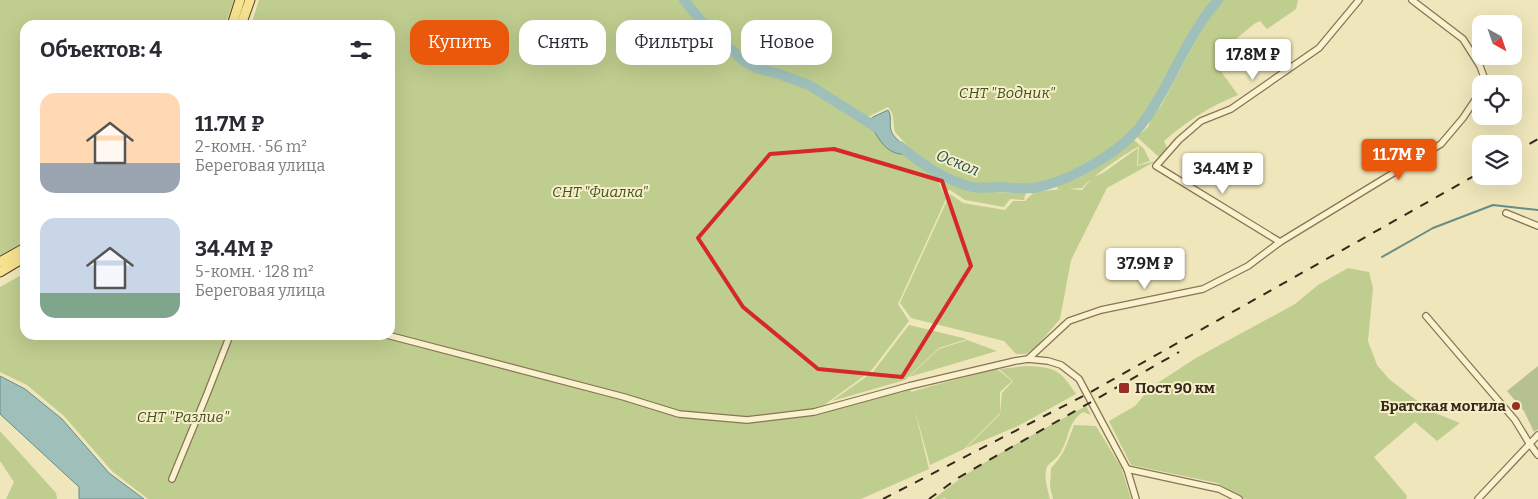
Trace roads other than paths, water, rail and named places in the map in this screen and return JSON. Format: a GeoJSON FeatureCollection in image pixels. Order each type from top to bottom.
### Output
{"type":"FeatureCollection","features":[{"type":"Feature","properties":{"kind":"main road"},"geometry":{"type":"LineString","coordinates":[[234,20],[240,0]]}},
{"type":"Feature","properties":{"kind":"main road"},"geometry":{"type":"LineString","coordinates":[[243,20],[250,0]]}},
{"type":"Feature","properties":{"kind":"main road"},"geometry":{"type":"LineString","coordinates":[[0,262],[20,251]]}},
{"type":"Feature","properties":{"kind":"main road"},"geometry":{"type":"LineString","coordinates":[[0,272],[20,260]]}},
{"type":"Feature","properties":{"kind":"street"},"geometry":{"type":"LineString","coordinates":[[1280,242],[1156,166],[1179,140],[1201,121],[1231,109],[1319,48],[1359,0]]}},
{"type":"Feature","properties":{"kind":"street"},"geometry":{"type":"LineString","coordinates":[[1412,0],[1463,39],[1480,66],[1483,75]]}},
{"type":"Feature","properties":{"kind":"street"},"geometry":{"type":"LineString","coordinates":[[1028,359],[1069,321],[1101,310],[1203,289],[1248,266],[1280,242],[1441,144],[1472,104]]}},
{"type":"Feature","properties":{"kind":"street"},"geometry":{"type":"LineString","coordinates":[[1506,213],[1538,226]]}},
{"type":"Feature","properties":{"kind":"street"},"geometry":{"type":"LineString","coordinates":[[1426,316],[1515,420],[1528,444],[1538,455]]}},
{"type":"Feature","properties":{"kind":"street"},"geometry":{"type":"LineString","coordinates":[[395,337],[624,397],[679,414],[747,420],[814,412],[909,386],[1015,361],[1028,359],[1048,361],[1061,365],[1079,379],[1126,469],[1136,499]]}},
{"type":"Feature","properties":{"kind":"street"},"geometry":{"type":"LineString","coordinates":[[172,479],[208,394],[228,340]]}},
{"type":"Feature","properties":{"kind":"street"},"geometry":{"type":"LineString","coordinates":[[1478,499],[1538,435]]}},
{"type":"Feature","properties":{"kind":"street"},"geometry":{"type":"LineString","coordinates":[[1126,469],[1219,489],[1239,499]]}},
{"type":"Feature","properties":{"kind":"water"},"geometry":{"type":"Polygon","coordinates":[[[888,110],[892,133],[910,154],[894,153],[884,145],[868,121],[888,110]]]}},
{"type":"Feature","properties":{"kind":"water"},"geometry":{"type":"Polygon","coordinates":[[[0,376],[25,389],[62,419],[109,473],[144,499],[79,499],[79,487],[0,414],[0,376]]]}},
{"type":"Feature","properties":{"kind":"waterway","name":"Оскол"},"geometry":{"type":"LineString","coordinates":[[684,0],[707,28],[746,63],[809,85],[879,129]]}},
{"type":"Feature","properties":{"kind":"waterway","name":"Оскол"},"geometry":{"type":"LineString","coordinates":[[900,146],[916,159],[943,176],[975,188],[1033,188],[1075,174],[1117,148],[1138,129],[1159,97],[1186,47],[1218,0]]}},
{"type":"Feature","properties":{"kind":"waterway"},"geometry":{"type":"LineString","coordinates":[[1382,257],[1433,228],[1493,205],[1538,210]]}},
{"type":"Feature","properties":{"kind":"railway"},"geometry":{"type":"LineString","coordinates":[[1522,148],[1538,139]]}},
{"type":"Feature","properties":{"kind":"railway"},"geometry":{"type":"LineString","coordinates":[[883,499],[1087,394],[1472,177]]}},
{"type":"Feature","properties":{"kind":"railway"},"geometry":{"type":"LineString","coordinates":[[929,499],[958,478],[1179,352]]}},
{"type":"Feature","properties":{"kind":"place","name":"Пост 90 км"},"geometry":{"type":"Point","coordinates":[1124,388]}},
{"type":"Feature","properties":{"kind":"place","name":"Братская могила"},"geometry":{"type":"Point","coordinates":[1516,406]}},
{"type":"Feature","properties":{"kind":"park label","name":"СНТ \"Водник\""},"geometry":{"type":"Point","coordinates":[1007,93]}},
{"type":"Feature","properties":{"kind":"park label","name":"СНТ \"Фиалка\""},"geometry":{"type":"Point","coordinates":[600,192]}},
{"type":"Feature","properties":{"kind":"park label","name":"СНТ \"Разлив\""},"geometry":{"type":"Point","coordinates":[183,417]}}]}
